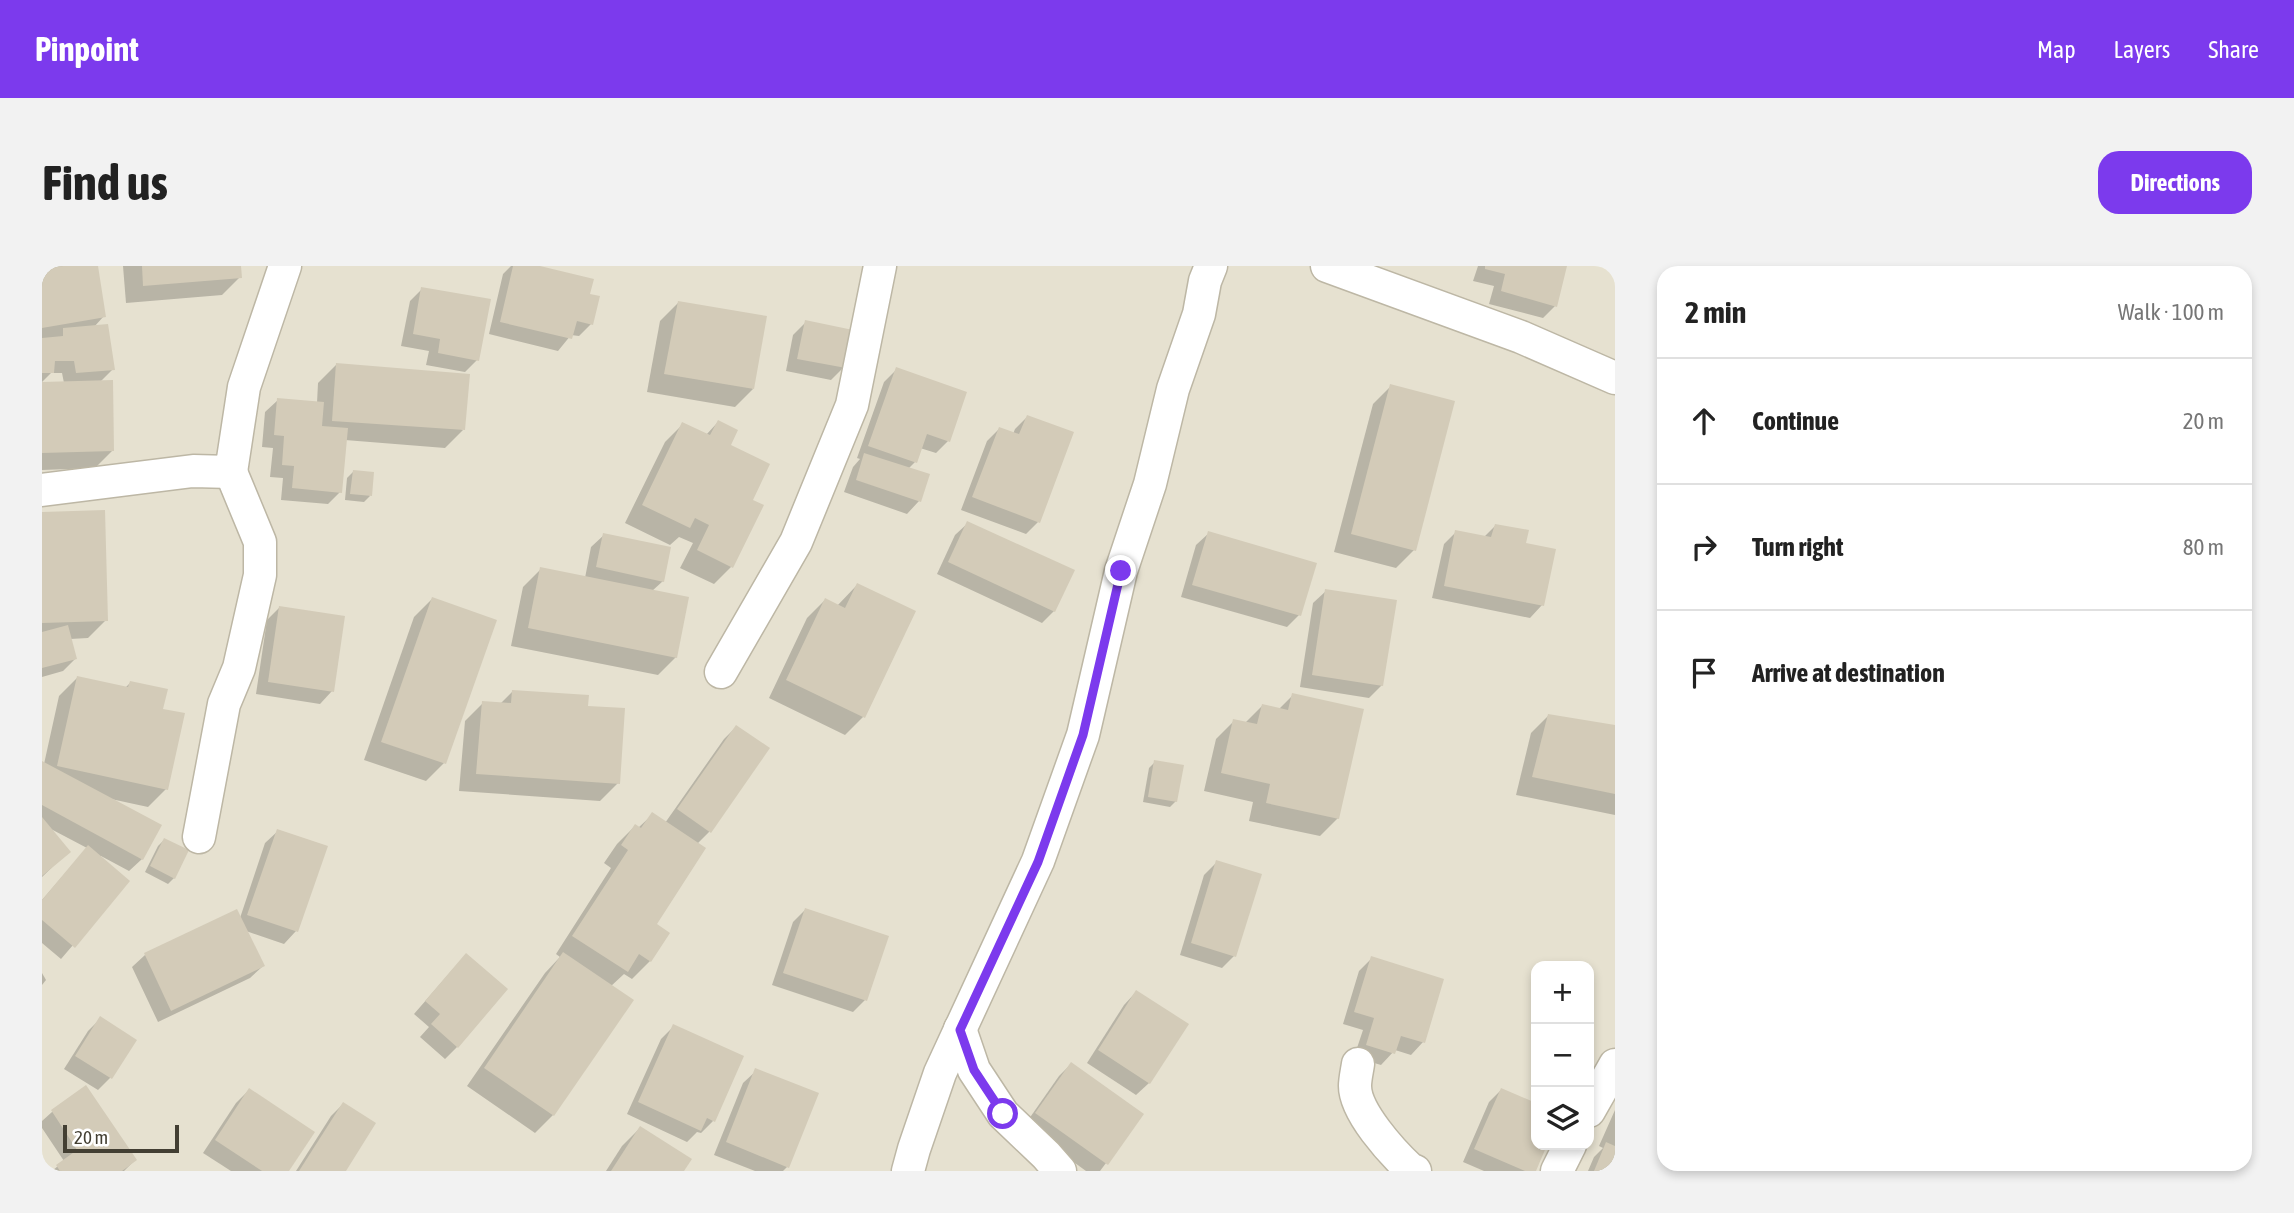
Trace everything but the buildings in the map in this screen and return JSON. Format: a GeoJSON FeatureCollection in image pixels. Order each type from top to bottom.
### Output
{"type":"FeatureCollection","features":[{"type":"Feature","properties":{"kind":"street"},"geometry":{"type":"LineString","coordinates":[[199,837],[225,704],[239,668],[260,575],[260,542],[231,472],[244,387],[285,266]]}},
{"type":"Feature","properties":{"kind":"street"},"geometry":{"type":"LineString","coordinates":[[721,671],[796,542],[852,405],[880,266]]}},
{"type":"Feature","properties":{"kind":"street"},"geometry":{"type":"LineString","coordinates":[[908,1171],[940,1073],[1038,862],[1083,735],[1121,571],[1150,484],[1173,389],[1199,314],[1211,266]]}},
{"type":"Feature","properties":{"kind":"street"},"geometry":{"type":"LineString","coordinates":[[1327,266],[1521,337],[1615,378]]}},
{"type":"Feature","properties":{"kind":"street"},"geometry":{"type":"LineString","coordinates":[[42,490],[193,471],[231,472]]}},
{"type":"Feature","properties":{"kind":"street"},"geometry":{"type":"LineString","coordinates":[[960,1030],[974,1070],[1003,1114],[1060,1171]]}},
{"type":"Feature","properties":{"kind":"street"},"geometry":{"type":"LineString","coordinates":[[1358,1064],[1355,1088],[1363,1111],[1388,1149],[1415,1171]]}},
{"type":"Feature","properties":{"kind":"street"},"geometry":{"type":"LineString","coordinates":[[1594,1102],[1615,1065]]}},
{"type":"Feature","properties":{"kind":"street"},"geometry":{"type":"LineString","coordinates":[[1557,1171],[1568,1150]]}},
{"type":"Feature","properties":{"kind":"shaded area"},"geometry":{"type":"Polygon","coordinates":[[[42,266],[1615,266],[1615,1171],[42,1171],[42,266]]]}},
{"type":"Feature","properties":{"kind":"route"},"geometry":{"type":"LineString","coordinates":[[1003,1114],[974,1070],[960,1030],[1038,862],[1083,735],[1121,571]]}}]}
